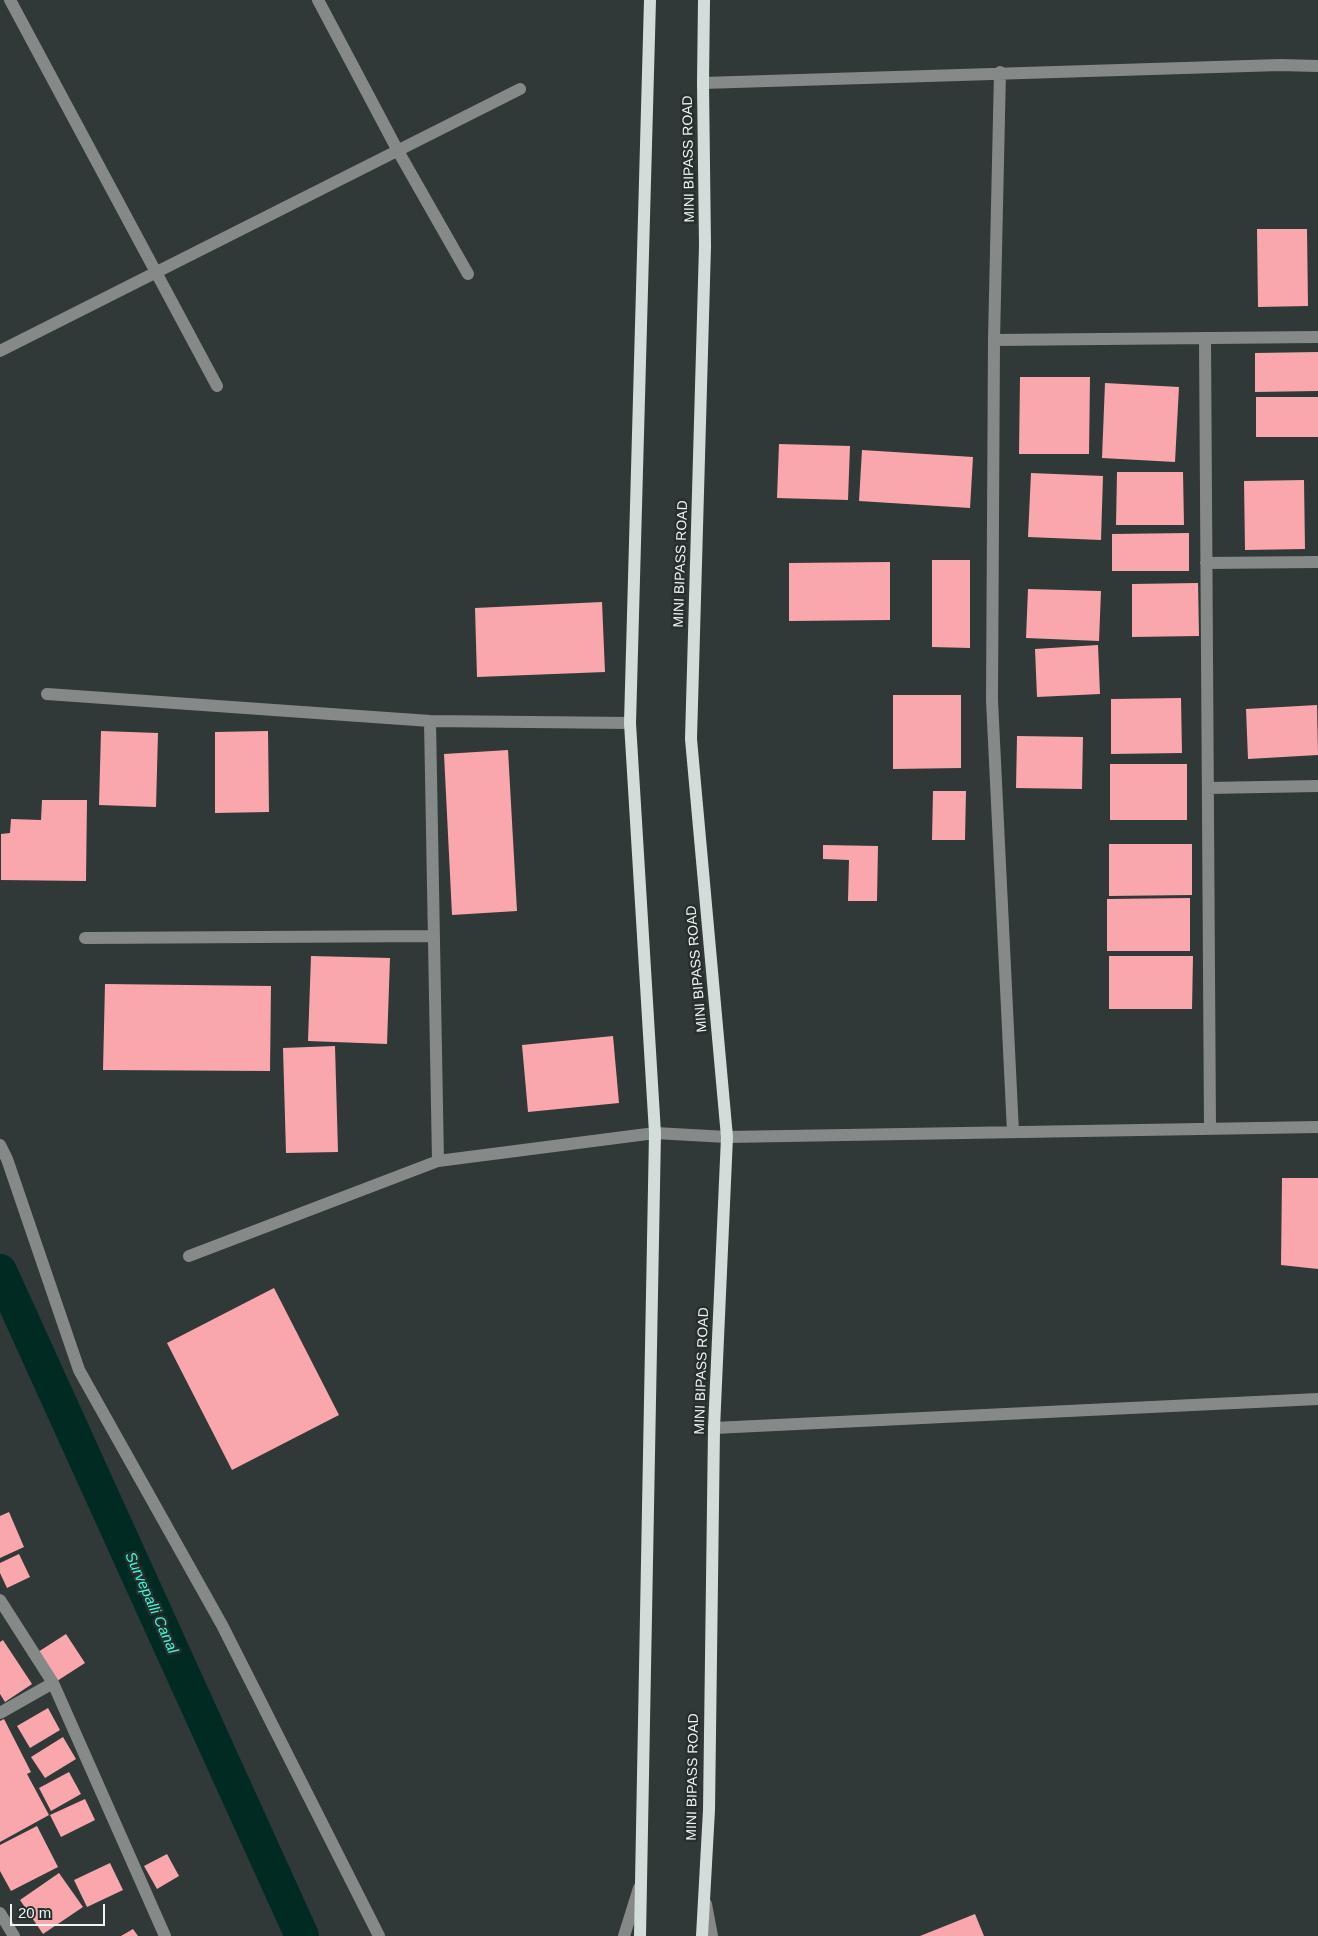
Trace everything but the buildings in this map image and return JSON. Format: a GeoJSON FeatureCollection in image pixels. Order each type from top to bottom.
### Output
{"type":"FeatureCollection","features":[{"type":"Feature","properties":{"kind":"main road"},"geometry":{"type":"LineString","coordinates":[[640,1936],[655,1133],[630,723],[650,0]]}},
{"type":"Feature","properties":{"kind":"main road","name":"MINI BIPASS ROAD"},"geometry":{"type":"LineString","coordinates":[[702,1936],[708,1810],[714,1428],[727,1137],[691,739],[705,246],[704,0]]}},
{"type":"Feature","properties":{"kind":"street"},"geometry":{"type":"LineString","coordinates":[[10,0],[158,272],[217,386]]}},
{"type":"Feature","properties":{"kind":"street"},"geometry":{"type":"LineString","coordinates":[[318,0],[398,151],[468,274]]}},
{"type":"Feature","properties":{"kind":"street"},"geometry":{"type":"LineString","coordinates":[[703,83],[1280,64],[1318,66]]}},
{"type":"Feature","properties":{"kind":"street"},"geometry":{"type":"LineString","coordinates":[[1000,72],[994,340],[992,700],[1013,1132]]}},
{"type":"Feature","properties":{"kind":"street"},"geometry":{"type":"LineString","coordinates":[[0,351],[520,89]]}},
{"type":"Feature","properties":{"kind":"street"},"geometry":{"type":"LineString","coordinates":[[1205,338],[1210,1129]]}},
{"type":"Feature","properties":{"kind":"street"},"geometry":{"type":"LineString","coordinates":[[994,340],[1318,338]]}},
{"type":"Feature","properties":{"kind":"street"},"geometry":{"type":"LineString","coordinates":[[1206,563],[1318,562]]}},
{"type":"Feature","properties":{"kind":"street"},"geometry":{"type":"LineString","coordinates":[[47,694],[430,721],[630,723]]}},
{"type":"Feature","properties":{"kind":"street"},"geometry":{"type":"LineString","coordinates":[[430,721],[438,1161]]}},
{"type":"Feature","properties":{"kind":"street"},"geometry":{"type":"LineString","coordinates":[[1208,788],[1318,786]]}},
{"type":"Feature","properties":{"kind":"street"},"geometry":{"type":"LineString","coordinates":[[85,938],[434,936]]}},
{"type":"Feature","properties":{"kind":"street"},"geometry":{"type":"LineString","coordinates":[[189,1256],[438,1161],[655,1133],[727,1137],[1318,1127]]}},
{"type":"Feature","properties":{"kind":"street"},"geometry":{"type":"LineString","coordinates":[[0,1145],[7,1159],[79,1370],[222,1625],[379,1936]]}},
{"type":"Feature","properties":{"kind":"street"},"geometry":{"type":"LineString","coordinates":[[714,1428],[1318,1399]]}},
{"type":"Feature","properties":{"kind":"street"},"geometry":{"type":"LineString","coordinates":[[0,1600],[53,1684],[165,1936]]}},
{"type":"Feature","properties":{"kind":"street"},"geometry":{"type":"LineString","coordinates":[[0,1713],[53,1684]]}},
{"type":"Feature","properties":{"kind":"street"},"geometry":{"type":"LineString","coordinates":[[624,1936],[641,1881]]}},
{"type":"Feature","properties":{"kind":"street"},"geometry":{"type":"LineString","coordinates":[[704,1896],[712,1936]]}},
{"type":"Feature","properties":{"kind":"street"},"geometry":{"type":"LineString","coordinates":[[0,1913],[14,1936]]}},
{"type":"Feature","properties":{"kind":"waterway","name":"Survepalli Canal"},"geometry":{"type":"LineString","coordinates":[[0,1271],[302,1936]]}}]}
